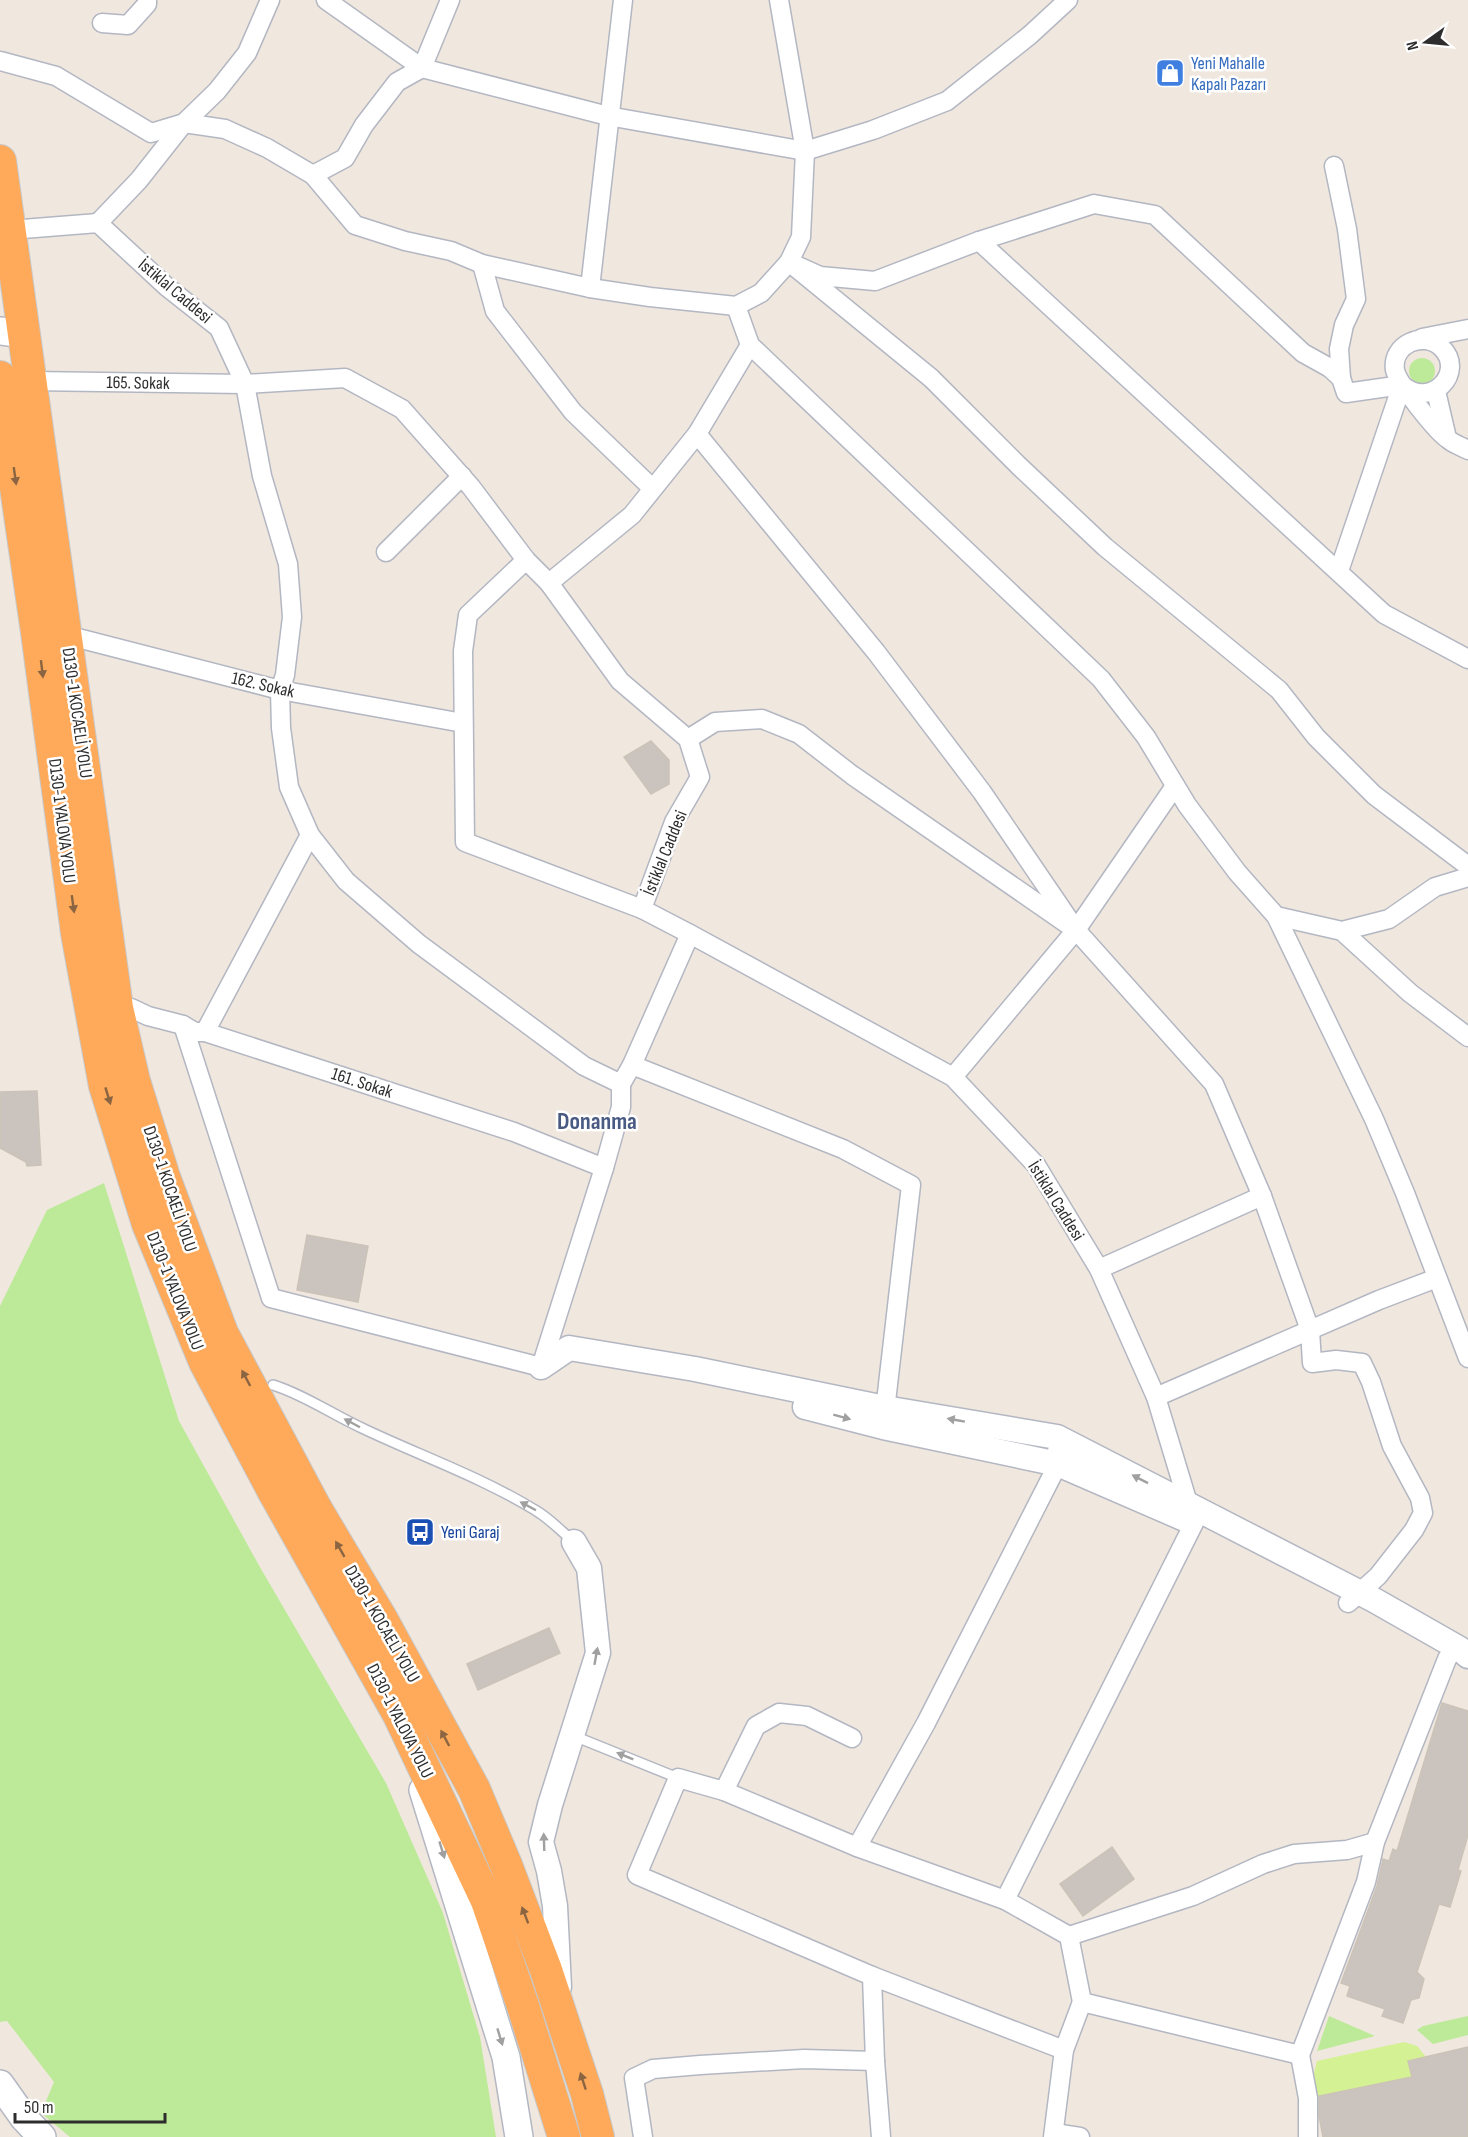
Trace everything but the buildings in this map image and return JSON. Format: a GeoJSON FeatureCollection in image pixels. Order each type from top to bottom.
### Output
{"type":"FeatureCollection","features":[{"type":"Feature","properties":{"kind":"highway","name":"D130-1 KOCAELİ YOLU"},"geometry":{"type":"LineString","coordinates":[[0,161],[10,230],[12,332],[30,381],[117,1008],[134,1081],[164,1177],[222,1333],[300,1479],[382,1620],[474,1789],[546,1970],[587,2094],[598,2137]]}},
{"type":"Feature","properties":{"kind":"highway","name":"D130-1 YALOVA YOLU"},"geometry":{"type":"LineString","coordinates":[[0,377],[77,933],[105,1086],[148,1224],[205,1362],[274,1492],[399,1714],[487,1901],[524,2006],[564,2137]]}},
{"type":"Feature","properties":{"kind":"main road"},"geometry":{"type":"LineString","coordinates":[[399,1714],[506,2057],[519,2137]]}},
{"type":"Feature","properties":{"kind":"main road"},"geometry":{"type":"LineString","coordinates":[[0,2084],[24,2118],[42,2137]]}},
{"type":"Feature","properties":{"kind":"street"},"geometry":{"type":"LineString","coordinates":[[102,23],[128,25],[147,4],[147,0]]}},
{"type":"Feature","properties":{"kind":"street"},"geometry":{"type":"LineString","coordinates":[[10,230],[98,223],[139,180],[184,123],[218,91],[247,53],[270,0]]}},
{"type":"Feature","properties":{"kind":"street"},"geometry":{"type":"LineString","coordinates":[[326,0],[422,68],[608,116],[804,151],[873,130],[947,101],[1030,35],[1068,0]]}},
{"type":"Feature","properties":{"kind":"street"},"geometry":{"type":"LineString","coordinates":[[313,175],[345,158],[364,125],[397,82],[422,68],[450,0]]}},
{"type":"Feature","properties":{"kind":"street"},"geometry":{"type":"LineString","coordinates":[[590,288],[623,0]]}},
{"type":"Feature","properties":{"kind":"street"},"geometry":{"type":"LineString","coordinates":[[0,61],[56,75],[151,133],[184,123],[225,129],[267,147],[313,175],[355,225],[405,241],[451,251],[482,264],[590,288],[736,306],[761,292],[789,262],[801,237],[804,151],[778,0]]}},
{"type":"Feature","properties":{"kind":"street"},"geometry":{"type":"LineString","coordinates":[[1334,166],[1347,229],[1356,299],[1344,325],[1340,349],[1341,378],[1346,393],[1402,385]]}},
{"type":"Feature","properties":{"kind":"street"},"geometry":{"type":"LineString","coordinates":[[789,262],[820,276],[875,281],[980,241],[1094,204],[1155,215],[1303,353],[1330,368],[1341,378]]}},
{"type":"Feature","properties":{"kind":"street","name":"İstiklal Caddesi"},"geometry":{"type":"LineString","coordinates":[[98,223],[167,287],[219,328],[245,384],[262,476],[288,564],[292,617],[285,675],[280,690],[281,728],[289,787],[310,835],[346,880],[419,944],[584,1066],[621,1084]]}},
{"type":"Feature","properties":{"kind":"street"},"geometry":{"type":"LineString","coordinates":[[980,241],[1384,614],[1468,659]]}},
{"type":"Feature","properties":{"kind":"street"},"geometry":{"type":"LineString","coordinates":[[789,262],[931,378],[1019,466],[1105,547],[1279,690],[1317,737],[1374,795],[1468,866]]}},
{"type":"Feature","properties":{"kind":"street"},"geometry":{"type":"LineString","coordinates":[[482,264],[495,310],[573,412],[652,488]]}},
{"type":"Feature","properties":{"kind":"street"},"geometry":{"type":"LineString","coordinates":[[736,306],[750,345],[1101,679],[1146,737],[1187,805],[1237,872],[1276,916],[1374,1119],[1406,1192],[1468,1358]]}},
{"type":"Feature","properties":{"kind":"street"},"geometry":{"type":"LineString","coordinates":[[1468,329],[1417,339],[1402,348],[1397,355],[1395,370],[1402,385],[1447,439],[1468,450]]}},
{"type":"Feature","properties":{"kind":"street"},"geometry":{"type":"LineString","coordinates":[[1402,385],[1407,390],[1422,394],[1436,391],[1443,385],[1449,370],[1446,353],[1434,342],[1417,339]]}},
{"type":"Feature","properties":{"kind":"street"},"geometry":{"type":"LineString","coordinates":[[549,583],[632,515],[697,434],[750,345]]}},
{"type":"Feature","properties":{"kind":"street"},"geometry":{"type":"LineString","coordinates":[[245,384],[345,378],[402,409],[462,476],[526,560],[549,583],[620,681],[688,739],[716,722],[762,719],[799,734],[852,775],[1076,930]]}},
{"type":"Feature","properties":{"kind":"street","name":"165. Sokak"},"geometry":{"type":"LineString","coordinates":[[30,381],[245,384]]}},
{"type":"Feature","properties":{"kind":"street"},"geometry":{"type":"LineString","coordinates":[[1339,571],[1402,385]]}},
{"type":"Feature","properties":{"kind":"street"},"geometry":{"type":"LineString","coordinates":[[1436,391],[1447,439]]}},
{"type":"Feature","properties":{"kind":"street"},"geometry":{"type":"LineString","coordinates":[[697,434],[876,652],[982,792],[1076,930],[1214,1084],[1262,1196],[1310,1330],[1312,1363],[1336,1360],[1362,1363],[1371,1382],[1392,1446],[1420,1498],[1423,1513],[1414,1530],[1385,1567],[1354,1598]]}},
{"type":"Feature","properties":{"kind":"street"},"geometry":{"type":"LineString","coordinates":[[386,552],[462,476]]}},
{"type":"Feature","properties":{"kind":"street"},"geometry":{"type":"LineString","coordinates":[[526,560],[468,615],[463,651],[465,842],[642,909]]}},
{"type":"Feature","properties":{"kind":"street","name":"162. Sokak"},"geometry":{"type":"LineString","coordinates":[[66,635],[280,690],[463,723]]}},
{"type":"Feature","properties":{"kind":"street","name":"İstiklal Caddesi"},"geometry":{"type":"LineString","coordinates":[[688,739],[700,777],[674,822],[642,909],[953,1077],[1036,1165],[1099,1269],[1156,1397],[1191,1514]]}},
{"type":"Feature","properties":{"kind":"street"},"geometry":{"type":"LineString","coordinates":[[953,1077],[1076,930],[1175,786]]}},
{"type":"Feature","properties":{"kind":"street"},"geometry":{"type":"LineString","coordinates":[[205,1032],[310,835]]}},
{"type":"Feature","properties":{"kind":"street"},"geometry":{"type":"LineString","coordinates":[[1276,916],[1342,931],[1389,919],[1436,887],[1468,877]]}},
{"type":"Feature","properties":{"kind":"street"},"geometry":{"type":"LineString","coordinates":[[1342,931],[1410,993],[1468,1037]]}},
{"type":"Feature","properties":{"kind":"street"},"geometry":{"type":"LineString","coordinates":[[541,1367],[604,1168],[621,1107],[621,1084],[632,1065],[690,934]]}},
{"type":"Feature","properties":{"kind":"street","name":"161. Sokak"},"geometry":{"type":"LineString","coordinates":[[117,1008],[131,1008],[148,1016],[183,1025],[195,1032],[205,1032],[514,1132],[604,1168]]}},
{"type":"Feature","properties":{"kind":"street"},"geometry":{"type":"LineString","coordinates":[[183,1025],[271,1298],[541,1367],[561,1356],[694,1378],[884,1418],[1058,1464],[1191,1514]]}},
{"type":"Feature","properties":{"kind":"street"},"geometry":{"type":"LineString","coordinates":[[632,1065],[843,1149],[911,1185],[884,1418]]}},
{"type":"Feature","properties":{"kind":"street"},"geometry":{"type":"LineString","coordinates":[[1099,1269],[1262,1196]]}},
{"type":"Feature","properties":{"kind":"street"},"geometry":{"type":"LineString","coordinates":[[1156,1397],[1379,1300],[1437,1278]]}},
{"type":"Feature","properties":{"kind":"street"},"geometry":{"type":"LineString","coordinates":[[884,1418],[1057,1437],[1264,1556],[1354,1598],[1457,1654],[1468,1674]]}},
{"type":"Feature","properties":{"kind":"street"},"geometry":{"type":"LineString","coordinates":[[857,1847],[926,1723],[1058,1464],[1057,1437]]}},
{"type":"Feature","properties":{"kind":"street"},"geometry":{"type":"LineString","coordinates":[[1005,1900],[1191,1514]]}},
{"type":"Feature","properties":{"kind":"street"},"geometry":{"type":"LineString","coordinates":[[565,2025],[557,1974],[555,1906],[541,1842],[550,1805],[598,1653],[589,1568],[574,1542]]}},
{"type":"Feature","properties":{"kind":"street"},"geometry":{"type":"LineString","coordinates":[[1308,2137],[1308,2098],[1300,2055],[1366,1882],[1375,1842],[1457,1654]]}},
{"type":"Feature","properties":{"kind":"street"},"geometry":{"type":"LineString","coordinates":[[724,1791],[756,1726],[778,1713],[807,1716],[852,1738]]}},
{"type":"Feature","properties":{"kind":"street"},"geometry":{"type":"LineString","coordinates":[[1064,2050],[872,1976],[638,1875],[678,1778],[724,1791],[857,1847],[1005,1900],[1069,1936],[1193,1896],[1263,1864],[1294,1854],[1347,1850],[1375,1842]]}},
{"type":"Feature","properties":{"kind":"street"},"geometry":{"type":"LineString","coordinates":[[1069,1936],[1082,2002],[1064,2050],[1053,2135],[1080,2137]]}},
{"type":"Feature","properties":{"kind":"street"},"geometry":{"type":"LineString","coordinates":[[872,1976],[881,2137]]}},
{"type":"Feature","properties":{"kind":"street"},"geometry":{"type":"LineString","coordinates":[[1082,2002],[1300,2055]]}},
{"type":"Feature","properties":{"kind":"street"},"geometry":{"type":"LineString","coordinates":[[643,2137],[634,2078],[653,2070],[804,2059],[875,2061]]}},
{"type":"Feature","properties":{"kind":"lane"},"geometry":{"type":"LineString","coordinates":[[273,1385],[292,1391],[364,1429],[437,1460],[536,1510],[574,1542]]}},
{"type":"Feature","properties":{"kind":"lane"},"geometry":{"type":"LineString","coordinates":[[572,1735],[678,1778]]}},
{"type":"Feature","properties":{"kind":"green space"},"geometry":{"type":"Polygon","coordinates":[[[1422,358],[1431,362],[1435,371],[1431,380],[1422,384],[1413,380],[1409,371],[1413,362],[1422,358]]]}},
{"type":"Feature","properties":{"kind":"green space"},"geometry":{"type":"Polygon","coordinates":[[[104,1183],[179,1421],[261,1569],[386,1783],[443,1913],[480,2037],[496,2137],[70,2137],[41,2113],[54,2082],[7,2021],[0,2022],[0,1306],[47,1210],[104,1183]]]}},
{"type":"Feature","properties":{"kind":"green space"},"geometry":{"type":"Polygon","coordinates":[[[1329,2016],[1375,2036],[1317,2051],[1329,2016]]]}},
{"type":"Feature","properties":{"kind":"green space"},"geometry":{"type":"Polygon","coordinates":[[[1468,2016],[1468,2035],[1433,2044],[1417,2030],[1423,2026],[1468,2016]]]}},
{"type":"Feature","properties":{"kind":"green space"},"geometry":{"type":"Polygon","coordinates":[[[1404,2042],[1417,2046],[1426,2057],[1408,2061],[1412,2077],[1316,2097],[1314,2073],[1317,2061],[1404,2042]]]}},
{"type":"Feature","properties":{"kind":"place","name":"Yeni Mahalle Kapalı Pazarı"},"geometry":{"type":"Point","coordinates":[1170,73]}},
{"type":"Feature","properties":{"kind":"place","name":"Yeni Garaj"},"geometry":{"type":"Point","coordinates":[420,1532]}},
{"type":"Feature","properties":{"kind":"district","name":"Donanma"},"geometry":{"type":"Point","coordinates":[597,1121]}}]}
